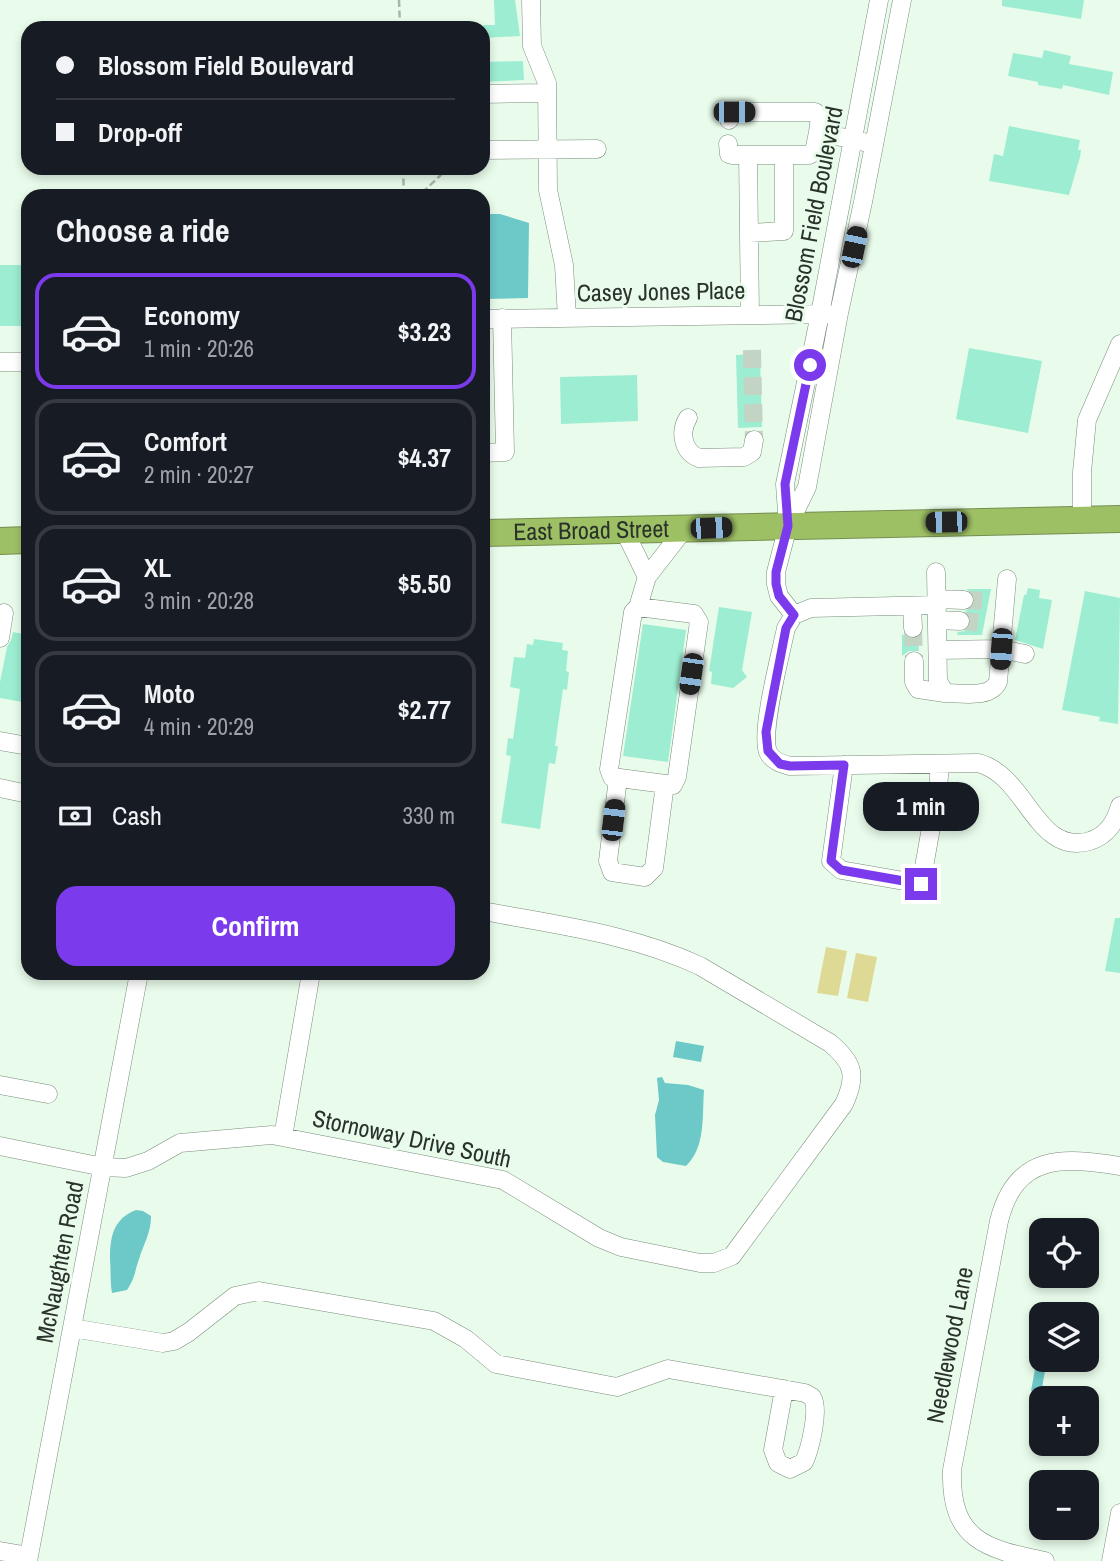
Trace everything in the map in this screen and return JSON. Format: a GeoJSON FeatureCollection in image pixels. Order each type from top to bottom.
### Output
{"type":"FeatureCollection","features":[{"type":"Feature","properties":{"kind":"highway","name":"East Broad Street"},"geometry":{"type":"LineString","coordinates":[[490,533],[1120,519]]}},
{"type":"Feature","properties":{"kind":"highway"},"geometry":{"type":"LineString","coordinates":[[0,541],[21,540]]}},
{"type":"Feature","properties":{"kind":"street"},"geometry":{"type":"LineString","coordinates":[[531,0],[531,46],[545,76],[547,93],[548,190],[564,265],[567,317]]}},
{"type":"Feature","properties":{"kind":"street","name":"Blossom Field Boulevard"},"geometry":{"type":"LineString","coordinates":[[788,526],[785,484],[879,0]]}},
{"type":"Feature","properties":{"kind":"street","name":"Blossom Field Boulevard"},"geometry":{"type":"LineString","coordinates":[[788,526],[807,487],[902,0]]}},
{"type":"Feature","properties":{"kind":"street"},"geometry":{"type":"LineString","coordinates":[[490,94],[547,93]]}},
{"type":"Feature","properties":{"kind":"street"},"geometry":{"type":"LineString","coordinates":[[728,144],[729,154],[812,155],[820,116],[815,112],[734,112],[729,120]]}},
{"type":"Feature","properties":{"kind":"street"},"geometry":{"type":"LineString","coordinates":[[818,132],[874,144]]}},
{"type":"Feature","properties":{"kind":"street"},"geometry":{"type":"LineString","coordinates":[[490,150],[597,149]]}},
{"type":"Feature","properties":{"kind":"street"},"geometry":{"type":"LineString","coordinates":[[748,155],[750,315]]}},
{"type":"Feature","properties":{"kind":"street"},"geometry":{"type":"LineString","coordinates":[[749,233],[784,231],[784,155]]}},
{"type":"Feature","properties":{"kind":"street","name":"Casey Jones Place"},"geometry":{"type":"LineString","coordinates":[[490,319],[839,313]]}},
{"type":"Feature","properties":{"kind":"street"},"geometry":{"type":"LineString","coordinates":[[490,453],[505,452],[502,318]]}},
{"type":"Feature","properties":{"kind":"street"},"geometry":{"type":"LineString","coordinates":[[1082,520],[1082,472],[1087,420],[1118,353]]}},
{"type":"Feature","properties":{"kind":"street"},"geometry":{"type":"LineString","coordinates":[[0,362],[21,362]]}},
{"type":"Feature","properties":{"kind":"street"},"geometry":{"type":"LineString","coordinates":[[688,418],[684,428],[685,445],[692,456],[744,457],[752,452],[754,440]]}},
{"type":"Feature","properties":{"kind":"street"},"geometry":{"type":"LineString","coordinates":[[788,526],[776,572],[776,584],[779,596],[794,615]]}},
{"type":"Feature","properties":{"kind":"street"},"geometry":{"type":"LineString","coordinates":[[638,607],[694,614],[699,622],[677,777],[673,785],[612,777],[609,769],[633,611],[638,607],[647,577],[685,528]]}},
{"type":"Feature","properties":{"kind":"street"},"geometry":{"type":"LineString","coordinates":[[624,530],[647,577]]}},
{"type":"Feature","properties":{"kind":"street"},"geometry":{"type":"LineString","coordinates":[[936,572],[938,681],[945,693]]}},
{"type":"Feature","properties":{"kind":"street"},"geometry":{"type":"LineString","coordinates":[[914,661],[914,682],[918,689],[945,693],[987,693],[995,689],[998,682],[1003,623],[997,602],[1007,579]]}},
{"type":"Feature","properties":{"kind":"street"},"geometry":{"type":"LineString","coordinates":[[964,600],[938,608],[811,608],[794,615],[786,628],[766,732],[768,751],[780,764],[790,766],[978,763],[1001,773],[1043,827],[1050,834],[1068,842],[1081,843],[1102,836],[1116,820],[1120,806]]}},
{"type":"Feature","properties":{"kind":"street"},"geometry":{"type":"LineString","coordinates":[[912,606],[913,628]]}},
{"type":"Feature","properties":{"kind":"street"},"geometry":{"type":"LineString","coordinates":[[938,608],[960,621]]}},
{"type":"Feature","properties":{"kind":"street"},"geometry":{"type":"LineString","coordinates":[[0,638],[4,613]]}},
{"type":"Feature","properties":{"kind":"street"},"geometry":{"type":"LineString","coordinates":[[985,622],[1003,623]]}},
{"type":"Feature","properties":{"kind":"street"},"geometry":{"type":"LineString","coordinates":[[938,650],[1001,649],[1025,654]]}},
{"type":"Feature","properties":{"kind":"street"},"geometry":{"type":"LineString","coordinates":[[0,741],[21,745]]}},
{"type":"Feature","properties":{"kind":"street"},"geometry":{"type":"LineString","coordinates":[[844,765],[831,861],[841,870],[921,884],[940,764]]}},
{"type":"Feature","properties":{"kind":"street"},"geometry":{"type":"LineString","coordinates":[[618,778],[608,861],[612,872],[645,877],[654,868],[665,784]]}},
{"type":"Feature","properties":{"kind":"street"},"geometry":{"type":"LineString","coordinates":[[0,788],[21,792]]}},
{"type":"Feature","properties":{"kind":"street","name":"Stornoway Drive South"},"geometry":{"type":"LineString","coordinates":[[0,1146],[103,1167],[126,1168],[148,1161],[180,1143],[248,1135],[283,1137],[503,1180],[589,1233],[621,1247],[701,1263],[725,1260],[737,1250],[844,1104],[852,1088],[849,1064],[843,1054],[830,1043],[700,966],[657,948],[613,936],[490,912]]}},
{"type":"Feature","properties":{"kind":"street","name":"McNaughten Road"},"geometry":{"type":"LineString","coordinates":[[29,1559],[138,980]]}},
{"type":"Feature","properties":{"kind":"street"},"geometry":{"type":"LineString","coordinates":[[283,1137],[310,980]]}},
{"type":"Feature","properties":{"kind":"street"},"geometry":{"type":"LineString","coordinates":[[0,1085],[48,1094]]}},
{"type":"Feature","properties":{"kind":"street","name":"Needlewood Lane"},"geometry":{"type":"LineString","coordinates":[[1045,1561],[1007,1554],[983,1544],[964,1527],[955,1509],[951,1489],[952,1470],[999,1221],[1007,1196],[1023,1176],[1050,1162],[1080,1160],[1120,1166]]}},
{"type":"Feature","properties":{"kind":"street"},"geometry":{"type":"LineString","coordinates":[[72,1328],[163,1343],[189,1332],[235,1296],[259,1291],[434,1321],[466,1339],[496,1364],[617,1387],[667,1369],[784,1389]]}},
{"type":"Feature","properties":{"kind":"street"},"geometry":{"type":"LineString","coordinates":[[1111,1561],[1120,1513]]}},
{"type":"Feature","properties":{"kind":"street"},"geometry":{"type":"LineString","coordinates":[[0,1551],[29,1559]]}},
{"type":"Feature","properties":{"kind":"path"},"geometry":{"type":"LineString","coordinates":[[399,0],[400,21]]}},
{"type":"Feature","properties":{"kind":"path"},"geometry":{"type":"LineString","coordinates":[[426,189],[441,175]]}},
{"type":"Feature","properties":{"kind":"shaded area"},"geometry":{"type":"Polygon","coordinates":[[[826,947],[847,951],[838,996],[817,993],[826,947]]]}},
{"type":"Feature","properties":{"kind":"shaded area"},"geometry":{"type":"Polygon","coordinates":[[[856,953],[877,957],[868,1002],[847,998],[856,953]]]}},
{"type":"Feature","properties":{"kind":"water"},"geometry":{"type":"Polygon","coordinates":[[[490,214],[500,214],[529,223],[528,298],[490,299],[490,214]]]}},
{"type":"Feature","properties":{"kind":"water"},"geometry":{"type":"Polygon","coordinates":[[[676,1041],[704,1046],[701,1062],[673,1057],[676,1041]]]}},
{"type":"Feature","properties":{"kind":"water"},"geometry":{"type":"Polygon","coordinates":[[[662,1077],[665,1083],[704,1090],[700,1140],[686,1166],[663,1162],[657,1157],[657,1078],[662,1077]]]}},
{"type":"Feature","properties":{"kind":"water"},"geometry":{"type":"Polygon","coordinates":[[[136,1210],[151,1216],[149,1233],[127,1290],[112,1293],[112,1236],[122,1218],[136,1210]]]}},
{"type":"Feature","properties":{"kind":"water"},"geometry":{"type":"Polygon","coordinates":[[[1034,1372],[1045,1372],[1042,1386],[1032,1386],[1034,1372]]]}},
{"type":"Feature","properties":{"kind":"building"},"geometry":{"type":"Polygon","coordinates":[[[494,0],[515,0],[520,36],[490,38],[490,25],[495,25],[494,0]]]}},
{"type":"Feature","properties":{"kind":"building"},"geometry":{"type":"Polygon","coordinates":[[[1002,0],[1084,0],[1081,19],[1002,6],[1002,0]]]}},
{"type":"Feature","properties":{"kind":"building"},"geometry":{"type":"Polygon","coordinates":[[[1044,50],[1071,56],[1069,64],[1113,72],[1109,95],[1063,85],[1062,89],[1038,85],[1038,82],[1008,76],[1013,53],[1042,58],[1044,50]]]}},
{"type":"Feature","properties":{"kind":"building"},"geometry":{"type":"Polygon","coordinates":[[[523,61],[524,80],[490,82],[490,62],[523,61]]]}},
{"type":"Feature","properties":{"kind":"building"},"geometry":{"type":"Polygon","coordinates":[[[1009,126],[1080,140],[1080,157],[1069,195],[989,181],[994,154],[1003,156],[1009,126]]]}},
{"type":"Feature","properties":{"kind":"building"},"geometry":{"type":"Polygon","coordinates":[[[0,265],[21,265],[21,326],[0,326],[0,265]]]}},
{"type":"Feature","properties":{"kind":"building"},"geometry":{"type":"Polygon","coordinates":[[[969,348],[1042,361],[1028,433],[956,419],[969,348]]]}},
{"type":"Feature","properties":{"kind":"building"},"geometry":{"type":"Polygon","coordinates":[[[760,354],[762,427],[738,428],[736,355],[760,354]]]}},
{"type":"Feature","properties":{"kind":"building"},"geometry":{"type":"Polygon","coordinates":[[[637,375],[638,421],[561,424],[560,377],[637,375]]]}},
{"type":"Feature","properties":{"kind":"building"},"geometry":{"type":"Polygon","coordinates":[[[1028,588],[1040,590],[1039,598],[1052,600],[1043,649],[1015,640],[1024,595],[1028,588]]]}},
{"type":"Feature","properties":{"kind":"building"},"geometry":{"type":"Polygon","coordinates":[[[966,589],[991,589],[982,635],[957,635],[970,626],[970,616],[965,611],[973,607],[975,601],[974,594],[966,589]]]}},
{"type":"Feature","properties":{"kind":"building"},"geometry":{"type":"Polygon","coordinates":[[[1085,591],[1120,598],[1118,724],[1099,721],[1100,717],[1062,710],[1085,591]]]}},
{"type":"Feature","properties":{"kind":"building"},"geometry":{"type":"Polygon","coordinates":[[[719,607],[752,612],[742,670],[747,677],[733,688],[711,684],[712,672],[709,671],[719,607]]]}},
{"type":"Feature","properties":{"kind":"building"},"geometry":{"type":"Polygon","coordinates":[[[643,624],[686,630],[668,762],[623,756],[643,624]]]}},
{"type":"Feature","properties":{"kind":"building"},"geometry":{"type":"Polygon","coordinates":[[[13,632],[21,634],[21,702],[0,698],[0,682],[13,632]]]}},
{"type":"Feature","properties":{"kind":"building"},"geometry":{"type":"Polygon","coordinates":[[[902,634],[908,638],[918,638],[919,651],[909,651],[902,656],[902,634]]]}},
{"type":"Feature","properties":{"kind":"building"},"geometry":{"type":"Polygon","coordinates":[[[534,639],[563,643],[562,650],[568,651],[566,671],[569,672],[567,690],[563,689],[555,764],[549,763],[540,829],[501,823],[511,756],[506,755],[508,738],[513,739],[520,689],[510,687],[514,657],[525,658],[527,644],[533,645],[534,639]]]}},
{"type":"Feature","properties":{"kind":"building"},"geometry":{"type":"Polygon","coordinates":[[[1115,918],[1120,918],[1120,973],[1105,971],[1115,918]]]}},
{"type":"Feature","properties":{"kind":"tunnel"},"geometry":{"type":"LineString","coordinates":[[752,350],[754,440]]}},
{"type":"Feature","properties":{"kind":"tunnel"},"geometry":{"type":"LineString","coordinates":[[964,600],[989,601]]}},
{"type":"Feature","properties":{"kind":"tunnel"},"geometry":{"type":"LineString","coordinates":[[960,621],[985,623]]}},
{"type":"Feature","properties":{"kind":"tunnel"},"geometry":{"type":"LineString","coordinates":[[913,628],[914,661]]}},
{"type":"Feature","properties":{"kind":"route"},"geometry":{"type":"LineString","coordinates":[[810,365],[785,484],[788,526],[776,572],[776,584],[779,596],[794,615],[786,628],[766,732],[768,751],[780,764],[790,766],[844,765],[831,861],[836,867],[921,884]]}}]}
